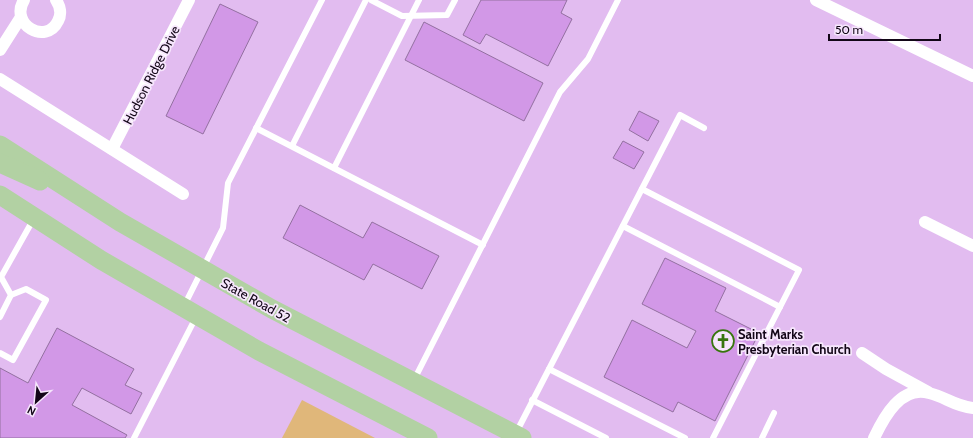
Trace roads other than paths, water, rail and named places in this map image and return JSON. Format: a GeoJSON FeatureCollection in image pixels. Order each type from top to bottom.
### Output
{"type":"FeatureCollection","features":[{"type":"Feature","properties":{"kind":"main road","name":"State Road 52"},"geometry":{"type":"LineString","coordinates":[[0,145],[120,222],[202,270],[272,309],[519,436]]}},
{"type":"Feature","properties":{"kind":"main road"},"geometry":{"type":"LineString","coordinates":[[0,163],[34,180],[70,190]]}},
{"type":"Feature","properties":{"kind":"main road"},"geometry":{"type":"LineString","coordinates":[[0,196],[101,260],[259,351],[428,438]]}},
{"type":"Feature","properties":{"kind":"street"},"geometry":{"type":"LineString","coordinates":[[24,0],[20,10],[21,17],[23,23],[34,31],[47,31],[53,28],[60,17],[60,11],[56,0]]}},
{"type":"Feature","properties":{"kind":"street","name":"Hudson Ridge Drive"},"geometry":{"type":"LineString","coordinates":[[112,149],[189,0]]}},
{"type":"Feature","properties":{"kind":"street"},"geometry":{"type":"LineString","coordinates":[[816,0],[973,76]]}},
{"type":"Feature","properties":{"kind":"street"},"geometry":{"type":"LineString","coordinates":[[0,50],[21,17]]}},
{"type":"Feature","properties":{"kind":"street"},"geometry":{"type":"LineString","coordinates":[[0,79],[183,194]]}},
{"type":"Feature","properties":{"kind":"street"},"geometry":{"type":"LineString","coordinates":[[925,222],[973,246]]}},
{"type":"Feature","properties":{"kind":"street"},"geometry":{"type":"LineString","coordinates":[[862,353],[886,369],[929,392],[960,407],[973,408]]}},
{"type":"Feature","properties":{"kind":"street"},"geometry":{"type":"LineString","coordinates":[[874,438],[883,420],[897,402],[913,392],[929,392]]}},
{"type":"Feature","properties":{"kind":"lane"},"geometry":{"type":"LineString","coordinates":[[134,438],[190,311],[202,270],[223,228],[228,183],[322,0]]}},
{"type":"Feature","properties":{"kind":"lane"},"geometry":{"type":"LineString","coordinates":[[292,146],[366,0]]}},
{"type":"Feature","properties":{"kind":"lane"},"geometry":{"type":"LineString","coordinates":[[371,0],[402,16],[447,15],[455,0]]}},
{"type":"Feature","properties":{"kind":"lane"},"geometry":{"type":"LineString","coordinates":[[334,168],[419,0]]}},
{"type":"Feature","properties":{"kind":"lane"},"geometry":{"type":"LineString","coordinates":[[413,382],[560,92],[588,60],[618,0]]}},
{"type":"Feature","properties":{"kind":"lane"},"geometry":{"type":"LineString","coordinates":[[519,436],[532,400],[680,115],[704,128]]}},
{"type":"Feature","properties":{"kind":"lane"},"geometry":{"type":"LineString","coordinates":[[256,128],[483,245]]}},
{"type":"Feature","properties":{"kind":"lane"},"geometry":{"type":"LineString","coordinates":[[642,189],[799,270],[713,438]]}},
{"type":"Feature","properties":{"kind":"lane"},"geometry":{"type":"LineString","coordinates":[[11,295],[1,277],[34,217]]}},
{"type":"Feature","properties":{"kind":"lane"},"geometry":{"type":"LineString","coordinates":[[623,226],[780,307]]}},
{"type":"Feature","properties":{"kind":"lane"},"geometry":{"type":"LineString","coordinates":[[0,317],[11,295],[26,289],[46,300],[13,360],[0,353]]}},
{"type":"Feature","properties":{"kind":"lane"},"geometry":{"type":"LineString","coordinates":[[549,369],[685,438]]}},
{"type":"Feature","properties":{"kind":"lane"},"geometry":{"type":"LineString","coordinates":[[532,400],[606,438]]}},
{"type":"Feature","properties":{"kind":"lane"},"geometry":{"type":"LineString","coordinates":[[762,438],[774,413]]}},
{"type":"Feature","properties":{"kind":"place","name":"Saint Marks Presbyterian Church"},"geometry":{"type":"Point","coordinates":[723,341]}}]}
